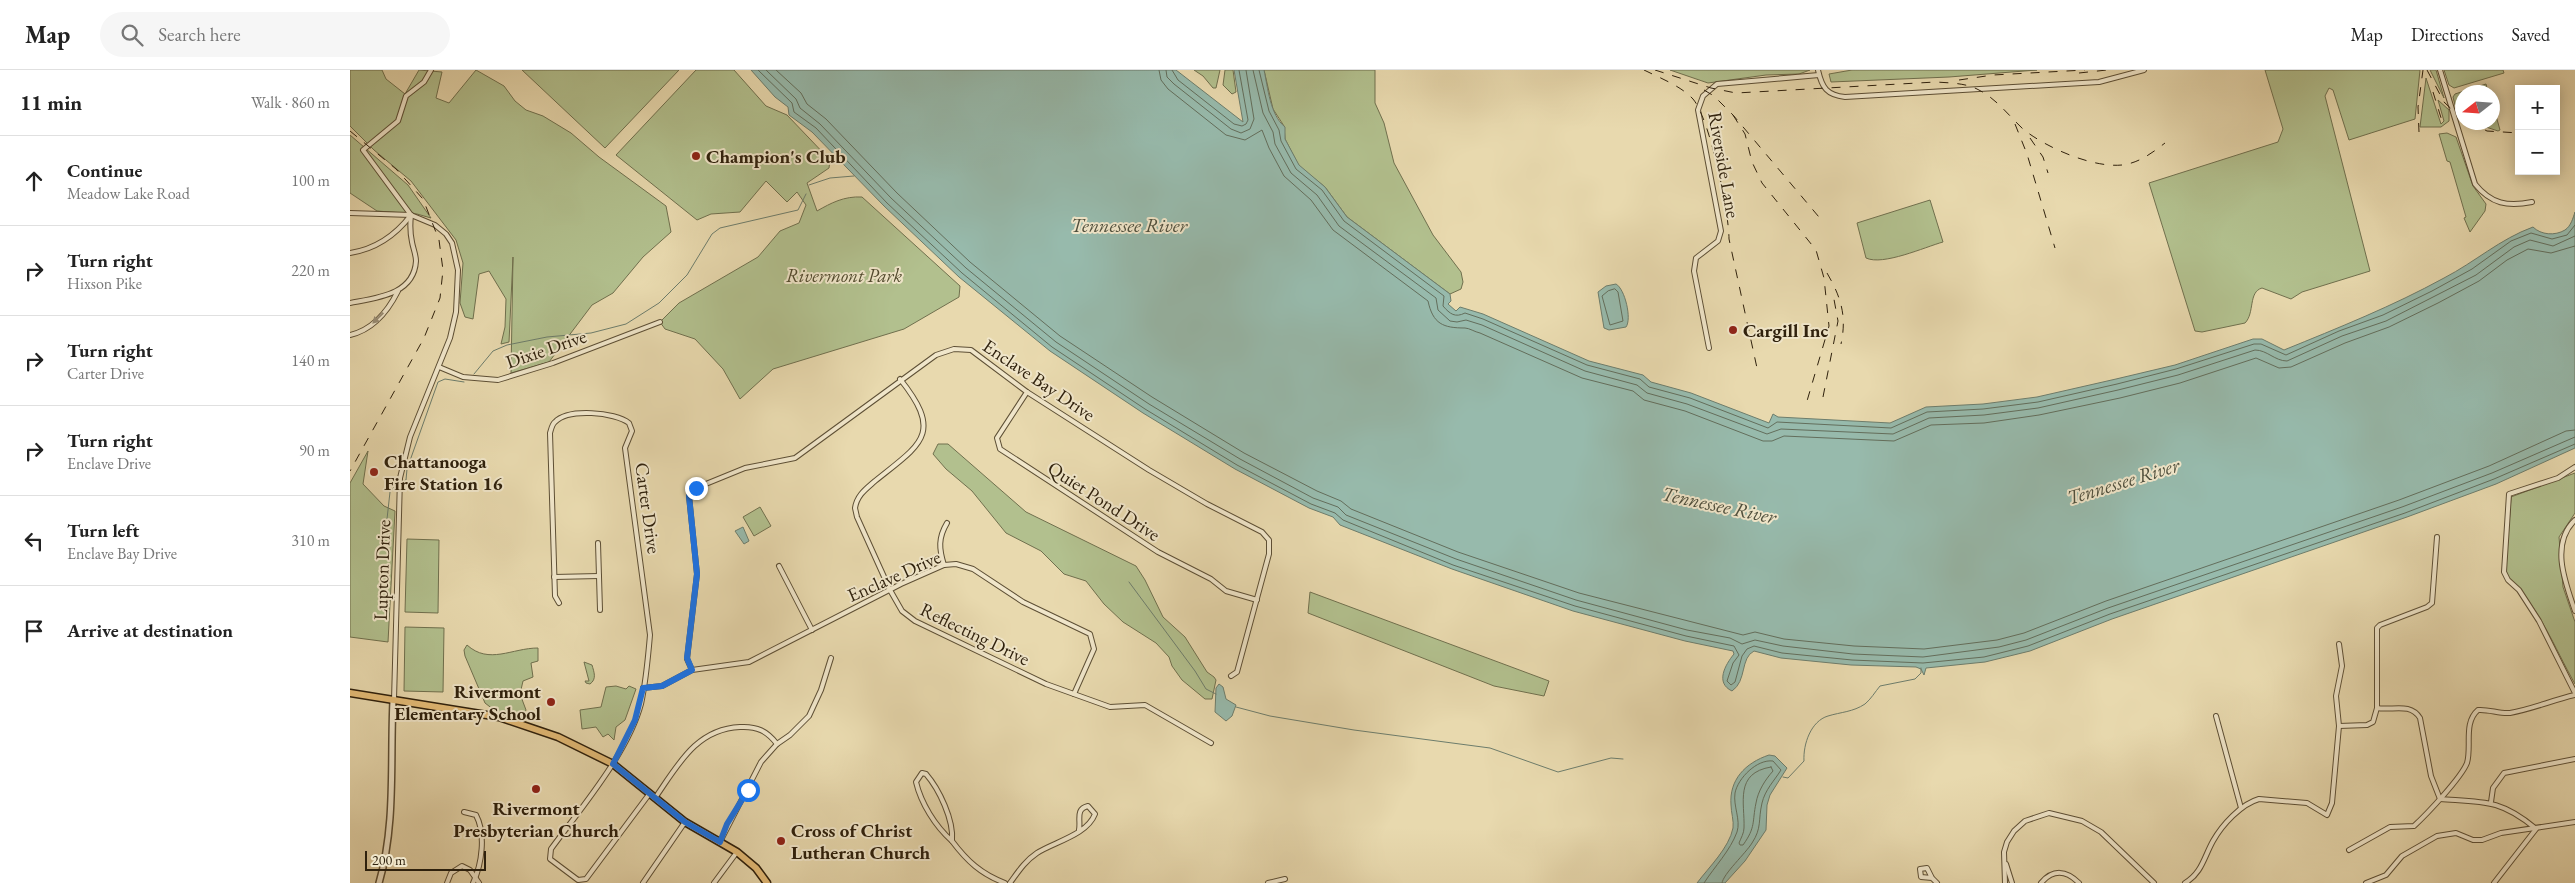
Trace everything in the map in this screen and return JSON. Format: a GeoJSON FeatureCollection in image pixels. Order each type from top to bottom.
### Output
{"type":"FeatureCollection","features":[{"type":"Feature","properties":{"kind":"main road"},"geometry":{"type":"LineString","coordinates":[[350,693],[394,702],[499,717],[558,738],[613,764],[685,822],[737,852],[756,868],[767,883]]}},
{"type":"Feature","properties":{"kind":"street"},"geometry":{"type":"LineString","coordinates":[[350,336],[369,327],[385,312],[398,291],[410,279],[416,259],[410,230],[410,215],[364,150],[398,120],[406,96],[424,82],[431,70]]}},
{"type":"Feature","properties":{"kind":"street"},"geometry":{"type":"LineString","coordinates":[[1818,70],[1826,92],[1845,97],[2099,82],[2144,70]]}},
{"type":"Feature","properties":{"kind":"street"},"geometry":{"type":"LineString","coordinates":[[2440,70],[2475,184],[2482,193],[2498,203],[2520,205],[2532,202]]}},
{"type":"Feature","properties":{"kind":"street","name":"Riverside Lane"},"geometry":{"type":"LineString","coordinates":[[1709,348],[1694,271],[1696,258],[1718,240],[1721,231],[1698,110],[1703,96],[1717,84],[1819,75]]}},
{"type":"Feature","properties":{"kind":"street","name":"Lupton Drive"},"geometry":{"type":"LineString","coordinates":[[350,213],[410,215],[435,225],[446,234],[456,251],[458,270],[456,312],[450,338],[410,437],[400,478],[390,815],[386,854],[379,883]]}},
{"type":"Feature","properties":{"kind":"street"},"geometry":{"type":"LineString","coordinates":[[350,253],[361,251],[392,236],[410,215]]}},
{"type":"Feature","properties":{"kind":"street"},"geometry":{"type":"LineString","coordinates":[[350,303],[382,297],[398,291]]}},
{"type":"Feature","properties":{"kind":"street","name":"Dixie Drive"},"geometry":{"type":"LineString","coordinates":[[439,367],[463,377],[498,380],[553,363],[660,322]]}},
{"type":"Feature","properties":{"kind":"street","name":"Enclave Bay Drive"},"geometry":{"type":"LineString","coordinates":[[692,670],[687,658],[697,574],[689,496],[696,488],[745,468],[795,458],[900,379],[936,355],[962,349],[972,350],[1027,392],[1207,504],[1262,532],[1271,545],[1237,672],[1231,676]]}},
{"type":"Feature","properties":{"kind":"street","name":"Reflecting Drive"},"geometry":{"type":"LineString","coordinates":[[900,379],[921,410],[924,434],[914,450],[861,494],[855,508],[857,517],[890,590],[902,611],[915,621],[1046,684],[1110,707],[1145,705],[1211,743]]}},
{"type":"Feature","properties":{"kind":"street","name":"Quiet Pond Drive"},"geometry":{"type":"LineString","coordinates":[[1027,392],[997,438],[1000,450],[1158,552],[1211,579],[1226,591],[1257,600]]}},
{"type":"Feature","properties":{"kind":"street","name":"Carter Drive"},"geometry":{"type":"LineString","coordinates":[[559,603],[554,596],[550,433],[554,422],[566,416],[612,414],[629,423],[632,431],[626,448],[650,636],[643,688],[635,720],[613,764],[551,849],[549,856],[552,862],[578,880],[586,879],[652,795]]}},
{"type":"Feature","properties":{"kind":"street"},"geometry":{"type":"LineString","coordinates":[[2349,850],[2390,828],[2414,826],[2440,799],[2466,763],[2470,723],[2478,710],[2485,709],[2501,714],[2575,694],[2539,621],[2519,590],[2508,580],[2504,572],[2509,494],[2558,478],[2575,467]]}},
{"type":"Feature","properties":{"kind":"street"},"geometry":{"type":"LineString","coordinates":[[2575,520],[2563,536],[2562,567],[2575,611]]}},
{"type":"Feature","properties":{"kind":"street"},"geometry":{"type":"LineString","coordinates":[[944,565],[939,544],[942,531],[947,523]]}},
{"type":"Feature","properties":{"kind":"street"},"geometry":{"type":"LineString","coordinates":[[2339,726],[2371,725],[2377,708],[2377,628],[2380,625],[2426,607],[2432,602],[2437,537]]}},
{"type":"Feature","properties":{"kind":"street"},"geometry":{"type":"LineString","coordinates":[[598,543],[600,610]]}},
{"type":"Feature","properties":{"kind":"street","name":"Enclave Drive"},"geometry":{"type":"LineString","coordinates":[[643,688],[662,686],[692,670],[749,662],[890,590],[944,565],[956,564],[973,569],[1023,602],[1090,634],[1094,649],[1074,694]]}},
{"type":"Feature","properties":{"kind":"street"},"geometry":{"type":"LineString","coordinates":[[779,566],[812,630]]}},
{"type":"Feature","properties":{"kind":"street"},"geometry":{"type":"LineString","coordinates":[[554,577],[599,576]]}},
{"type":"Feature","properties":{"kind":"street"},"geometry":{"type":"LineString","coordinates":[[2185,883],[2198,873],[2214,839],[2241,808],[2259,799],[2307,803],[2327,815],[2332,803],[2339,726],[2336,696],[2342,666],[2339,644]]}},
{"type":"Feature","properties":{"kind":"street"},"geometry":{"type":"LineString","coordinates":[[720,842],[761,762],[777,744],[809,716],[821,690],[832,658]]}},
{"type":"Feature","properties":{"kind":"street"},"geometry":{"type":"LineString","coordinates":[[2377,708],[2402,708],[2416,712],[2420,718],[2431,776],[2440,799]]}},
{"type":"Feature","properties":{"kind":"street"},"geometry":{"type":"LineString","coordinates":[[2216,716],[2241,808]]}},
{"type":"Feature","properties":{"kind":"street"},"geometry":{"type":"LineString","coordinates":[[652,795],[687,752],[698,742],[714,733],[730,728],[756,728],[767,733],[777,744]]}},
{"type":"Feature","properties":{"kind":"street"},"geometry":{"type":"LineString","coordinates":[[2491,802],[2493,788],[2504,773],[2575,759]]}},
{"type":"Feature","properties":{"kind":"street"},"geometry":{"type":"LineString","coordinates":[[952,841],[952,834],[938,792],[932,781],[926,774],[922,773],[916,782],[926,810],[967,861],[985,875],[1005,883]]}},
{"type":"Feature","properties":{"kind":"street"},"geometry":{"type":"LineString","coordinates":[[2440,799],[2491,802],[2516,813],[2536,829]]}},
{"type":"Feature","properties":{"kind":"street"},"geometry":{"type":"LineString","coordinates":[[1010,883],[1029,859],[1068,840],[1094,818],[1094,810],[1088,806],[1081,810],[1079,814],[1079,830]]}},
{"type":"Feature","properties":{"kind":"street"},"geometry":{"type":"LineString","coordinates":[[464,812],[476,815],[480,824],[482,846],[473,883]]}},
{"type":"Feature","properties":{"kind":"street"},"geometry":{"type":"LineString","coordinates":[[2006,883],[2005,860],[2007,842],[2014,831],[2025,821],[2049,813],[2082,821],[2101,832],[2154,883]]}},
{"type":"Feature","properties":{"kind":"street"},"geometry":{"type":"LineString","coordinates":[[643,883],[685,822]]}},
{"type":"Feature","properties":{"kind":"street"},"geometry":{"type":"LineString","coordinates":[[2366,883],[2386,875],[2402,856],[2437,836],[2456,833],[2478,841],[2501,834],[2575,822]]}},
{"type":"Feature","properties":{"kind":"street"},"geometry":{"type":"LineString","coordinates":[[2494,883],[2536,829]]}},
{"type":"Feature","properties":{"kind":"street"},"geometry":{"type":"LineString","coordinates":[[714,883],[737,852]]}},
{"type":"Feature","properties":{"kind":"street"},"geometry":{"type":"LineString","coordinates":[[2005,860],[2012,883]]}},
{"type":"Feature","properties":{"kind":"street"},"geometry":{"type":"LineString","coordinates":[[447,883],[451,873],[458,867],[467,867],[479,883]]}},
{"type":"Feature","properties":{"kind":"street"},"geometry":{"type":"LineString","coordinates":[[2041,883],[2047,876],[2059,872],[2071,875],[2079,883]]}},
{"type":"Feature","properties":{"kind":"street"},"geometry":{"type":"LineString","coordinates":[[1932,878],[1937,883]]}},
{"type":"Feature","properties":{"kind":"street"},"geometry":{"type":"LineString","coordinates":[[1270,883],[1285,879]]}},
{"type":"Feature","properties":{"kind":"green space"},"geometry":{"type":"Polygon","coordinates":[[[350,70],[382,70],[386,79],[405,94],[419,70],[442,72],[436,98],[449,103],[476,70],[504,86],[515,101],[526,110],[543,116],[571,133],[599,157],[666,206],[671,232],[643,257],[613,293],[592,305],[549,362],[511,373],[513,257],[509,342],[501,344],[505,327],[506,299],[489,271],[479,274],[473,319],[465,317],[460,303],[463,263],[456,240],[411,181],[374,150],[350,126],[350,70]]]}},
{"type":"Feature","properties":{"kind":"green space"},"geometry":{"type":"Polygon","coordinates":[[[522,70],[679,70],[605,148],[522,70]]]}},
{"type":"Feature","properties":{"kind":"green space","name":"Rivermont Park"},"geometry":{"type":"Polygon","coordinates":[[[696,70],[734,70],[766,106],[787,115],[830,160],[829,168],[807,183],[817,211],[844,199],[862,197],[960,286],[959,297],[904,329],[773,369],[740,399],[723,369],[695,339],[665,329],[660,322],[679,303],[758,257],[780,231],[799,223],[806,205],[797,192],[787,202],[766,181],[740,212],[711,214],[697,220],[616,155],[696,70]]]}},
{"type":"Feature","properties":{"kind":"green space"},"geometry":{"type":"Polygon","coordinates":[[[1194,70],[1220,70],[1216,88],[1213,88],[1203,76],[1194,70]]]}},
{"type":"Feature","properties":{"kind":"green space"},"geometry":{"type":"Polygon","coordinates":[[[1225,70],[1233,70],[1236,92],[1232,94],[1223,85],[1225,70]]]}},
{"type":"Feature","properties":{"kind":"green space"},"geometry":{"type":"Polygon","coordinates":[[[1264,70],[1375,70],[1375,103],[1384,123],[1394,163],[1433,235],[1461,272],[1463,282],[1461,289],[1450,294],[1347,217],[1325,187],[1299,166],[1285,139],[1284,126],[1273,109],[1264,70]]]}},
{"type":"Feature","properties":{"kind":"green space"},"geometry":{"type":"Polygon","coordinates":[[[1670,70],[1810,70],[1799,74],[1766,75],[1708,83],[1670,70]]]}},
{"type":"Feature","properties":{"kind":"green space"},"geometry":{"type":"Polygon","coordinates":[[[1852,70],[2037,70],[1949,77],[1831,82],[1829,74],[1852,70]]]}},
{"type":"Feature","properties":{"kind":"green space"},"geometry":{"type":"Polygon","coordinates":[[[2265,70],[2420,70],[2415,119],[2349,140],[2333,90],[2329,88],[2325,96],[2370,271],[2302,292],[2291,299],[2262,288],[2258,290],[2253,298],[2250,314],[2245,323],[2202,332],[2195,331],[2149,183],[2278,142],[2283,129],[2265,70]]]}},
{"type":"Feature","properties":{"kind":"green space"},"geometry":{"type":"Polygon","coordinates":[[[2430,70],[2436,70],[2444,98],[2430,70]]]}},
{"type":"Feature","properties":{"kind":"green space"},"geometry":{"type":"Polygon","coordinates":[[[2444,70],[2503,70],[2504,73],[2464,85],[2455,85],[2454,88],[2449,85],[2444,70]]]}},
{"type":"Feature","properties":{"kind":"green space"},"geometry":{"type":"Polygon","coordinates":[[[2426,78],[2441,124],[2444,121],[2438,100],[2449,110],[2449,121],[2441,127],[2420,127],[2426,78]]]}},
{"type":"Feature","properties":{"kind":"green space"},"geometry":{"type":"Polygon","coordinates":[[[2447,133],[2456,137],[2473,186],[2486,204],[2485,211],[2470,232],[2464,218],[2466,217],[2450,162],[2447,161],[2439,134],[2447,133]]]}},
{"type":"Feature","properties":{"kind":"green space"},"geometry":{"type":"Polygon","coordinates":[[[350,135],[408,185],[431,218],[417,214],[377,211],[350,193],[350,135]]]}},
{"type":"Feature","properties":{"kind":"green space"},"geometry":{"type":"Polygon","coordinates":[[[1930,200],[1943,242],[1893,258],[1873,260],[1866,258],[1857,223],[1930,200]]]}},
{"type":"Feature","properties":{"kind":"green space"},"geometry":{"type":"Polygon","coordinates":[[[938,444],[948,444],[1026,512],[1136,566],[1163,617],[1185,637],[1207,672],[1216,680],[1212,699],[1205,699],[1182,680],[1172,666],[1169,657],[1156,643],[1123,622],[1104,604],[1086,581],[1064,574],[1041,551],[1006,533],[972,491],[946,469],[933,454],[938,444]]]}},
{"type":"Feature","properties":{"kind":"green space"},"geometry":{"type":"Polygon","coordinates":[[[368,451],[363,484],[384,506],[395,511],[388,642],[350,637],[350,483],[368,451]]]}},
{"type":"Feature","properties":{"kind":"green space"},"geometry":{"type":"Polygon","coordinates":[[[2575,473],[2575,513],[2559,537],[2563,587],[2575,622],[2575,684],[2537,614],[2528,600],[2507,576],[2506,567],[2511,497],[2575,473]]]}},
{"type":"Feature","properties":{"kind":"green space"},"geometry":{"type":"Polygon","coordinates":[[[760,507],[771,526],[754,536],[743,517],[760,507]]]}},
{"type":"Feature","properties":{"kind":"green space"},"geometry":{"type":"Polygon","coordinates":[[[407,539],[439,540],[438,613],[405,612],[407,539]]]}},
{"type":"Feature","properties":{"kind":"green space"},"geometry":{"type":"Polygon","coordinates":[[[1310,592],[1549,681],[1544,696],[1494,686],[1308,613],[1310,592]]]}},
{"type":"Feature","properties":{"kind":"green space"},"geometry":{"type":"Polygon","coordinates":[[[405,627],[444,628],[443,692],[404,691],[405,627]]]}},
{"type":"Feature","properties":{"kind":"green space"},"geometry":{"type":"Polygon","coordinates":[[[467,645],[475,651],[492,655],[538,648],[538,661],[531,663],[533,677],[523,681],[520,694],[526,710],[522,719],[494,710],[485,703],[465,656],[464,650],[467,645]]]}},
{"type":"Feature","properties":{"kind":"green space"},"geometry":{"type":"Polygon","coordinates":[[[584,662],[592,665],[594,670],[594,678],[590,684],[585,681],[589,681],[584,662]]]}},
{"type":"Feature","properties":{"kind":"green space"},"geometry":{"type":"Polygon","coordinates":[[[616,686],[626,689],[629,686],[636,689],[625,720],[616,727],[614,740],[608,734],[603,737],[596,727],[582,729],[580,710],[601,707],[606,687],[616,686]]]}},
{"type":"Feature","properties":{"kind":"water","name":"Tennessee River"},"geometry":{"type":"Polygon","coordinates":[[[751,70],[1176,70],[1243,122],[1234,70],[1264,70],[1273,108],[1276,116],[1285,127],[1285,139],[1299,165],[1325,187],[1347,217],[1450,294],[1451,301],[1448,304],[1456,311],[1460,307],[1483,314],[1589,361],[1643,375],[1651,382],[1691,393],[1769,423],[1773,414],[1778,417],[1890,423],[1926,407],[1983,404],[2037,397],[2116,379],[2175,365],[2253,339],[2262,339],[2284,350],[2405,298],[2455,272],[2521,232],[2533,227],[2544,233],[2553,234],[2561,232],[2572,222],[2575,212],[2575,448],[2496,484],[2407,517],[2112,619],[2030,651],[1985,662],[1926,668],[1924,675],[1921,669],[1916,667],[1851,665],[1781,658],[1754,651],[1747,659],[1740,682],[1732,691],[1724,683],[1723,674],[1734,654],[1733,651],[1685,641],[1573,611],[1452,569],[1340,525],[1333,517],[1309,508],[1235,469],[1143,413],[1050,351],[959,277],[884,206],[812,132],[789,115],[788,107],[775,97],[751,70]]]}},
{"type":"Feature","properties":{"kind":"water"},"geometry":{"type":"Polygon","coordinates":[[[1616,284],[1625,298],[1628,323],[1626,327],[1609,330],[1604,328],[1598,292],[1606,286],[1616,284]]]}},
{"type":"Feature","properties":{"kind":"water"},"geometry":{"type":"Polygon","coordinates":[[[743,527],[749,541],[744,544],[735,531],[743,527]]]}},
{"type":"Feature","properties":{"kind":"water"},"geometry":{"type":"Polygon","coordinates":[[[1219,684],[1223,687],[1226,699],[1236,705],[1232,716],[1226,721],[1215,712],[1216,688],[1219,684]]]}},
{"type":"Feature","properties":{"kind":"water"},"geometry":{"type":"Polygon","coordinates":[[[1769,755],[1775,756],[1787,768],[1770,795],[1767,805],[1766,830],[1745,861],[1725,883],[1697,883],[1723,850],[1731,835],[1733,825],[1731,796],[1736,780],[1746,768],[1760,758],[1769,755]]]}},
{"type":"Feature","properties":{"kind":"waterway"},"geometry":{"type":"LineString","coordinates":[[809,185],[830,178],[854,176]]}},
{"type":"Feature","properties":{"kind":"waterway"},"geometry":{"type":"LineString","coordinates":[[474,374],[493,351],[507,345],[547,337],[591,333],[626,324],[659,303],[687,275],[712,234],[720,228],[798,210],[806,194]]}},
{"type":"Feature","properties":{"kind":"waterway"},"geometry":{"type":"LineString","coordinates":[[403,481],[406,480],[407,469],[438,382],[445,379],[464,382]]}},
{"type":"Feature","properties":{"kind":"waterway"},"geometry":{"type":"LineString","coordinates":[[386,528],[390,492],[396,485]]}},
{"type":"Feature","properties":{"kind":"waterway"},"geometry":{"type":"LineString","coordinates":[[1129,582],[1195,671],[1206,689],[1216,694]]}},
{"type":"Feature","properties":{"kind":"waterway"},"geometry":{"type":"LineString","coordinates":[[1783,777],[1788,778],[1804,761],[1809,734],[1822,719],[1860,707],[1869,700],[1880,686],[1915,679],[1921,673],[1921,668]]}},
{"type":"Feature","properties":{"kind":"waterway"},"geometry":{"type":"LineString","coordinates":[[1236,707],[1270,716],[1354,730],[1490,748],[1558,772],[1611,758],[1623,759]]}},
{"type":"Feature","properties":{"kind":"railway"},"geometry":{"type":"LineString","coordinates":[[1644,70],[1688,94],[1693,99],[1706,126],[1722,188],[1729,239],[1757,368]]}},
{"type":"Feature","properties":{"kind":"railway"},"geometry":{"type":"LineString","coordinates":[[1655,70],[1711,88],[1736,93],[1936,82],[1962,84],[1977,89],[1990,97],[2032,136],[2056,149],[2083,160],[2110,165],[2122,165],[2140,160],[2165,143]]}},
{"type":"Feature","properties":{"kind":"railway"},"geometry":{"type":"LineString","coordinates":[[1959,80],[1993,75],[2085,70]]}},
{"type":"Feature","properties":{"kind":"railway"},"geometry":{"type":"LineString","coordinates":[[2079,73],[2107,70]]}},
{"type":"Feature","properties":{"kind":"railway"},"geometry":{"type":"LineString","coordinates":[[2419,132],[2418,107],[2423,70]]}},
{"type":"Feature","properties":{"kind":"railway"},"geometry":{"type":"LineString","coordinates":[[2427,70],[2444,102],[2455,112]]}},
{"type":"Feature","properties":{"kind":"railway"},"geometry":{"type":"LineString","coordinates":[[1704,90],[1714,96],[1733,115],[1824,223]]}},
{"type":"Feature","properties":{"kind":"railway"},"geometry":{"type":"LineString","coordinates":[[2433,92],[2442,121]]}},
{"type":"Feature","properties":{"kind":"railway"},"geometry":{"type":"LineString","coordinates":[[1733,115],[1745,134],[1752,162],[1762,183],[1816,250],[1824,278],[1829,326],[1807,401]]}},
{"type":"Feature","properties":{"kind":"railway"},"geometry":{"type":"LineString","coordinates":[[2015,124],[2027,154],[2055,248]]}},
{"type":"Feature","properties":{"kind":"railway"},"geometry":{"type":"LineString","coordinates":[[2485,130],[2515,133]]}},
{"type":"Feature","properties":{"kind":"railway"},"geometry":{"type":"LineString","coordinates":[[350,131],[396,169],[423,199],[439,240],[443,270],[440,298],[424,338],[350,471]]}},
{"type":"Feature","properties":{"kind":"railway"},"geometry":{"type":"LineString","coordinates":[[2030,138],[2043,157],[2048,173]]}},
{"type":"Feature","properties":{"kind":"railway"},"geometry":{"type":"LineString","coordinates":[[1827,273],[1836,290],[1843,316],[1841,344]]}},
{"type":"Feature","properties":{"kind":"railway"},"geometry":{"type":"LineString","coordinates":[[1823,397],[1838,321],[1833,294]]}},
{"type":"Feature","properties":{"kind":"place","name":"Champion's Club"},"geometry":{"type":"Point","coordinates":[696,156]}},
{"type":"Feature","properties":{"kind":"place","name":"Cargill Inc"},"geometry":{"type":"Point","coordinates":[1733,330]}},
{"type":"Feature","properties":{"kind":"place","name":"Chattanooga Fire Station 16"},"geometry":{"type":"Point","coordinates":[374,472]}},
{"type":"Feature","properties":{"kind":"place","name":"Rivermont Elementary School"},"geometry":{"type":"Point","coordinates":[551,702]}},
{"type":"Feature","properties":{"kind":"place","name":"Rivermont Presbyterian Church"},"geometry":{"type":"Point","coordinates":[536,789]}},
{"type":"Feature","properties":{"kind":"place","name":"Cross of Christ Lutheran Church"},"geometry":{"type":"Point","coordinates":[781,841]}},
{"type":"Feature","properties":{"kind":"route"},"geometry":{"type":"LineString","coordinates":[[696,488],[689,496],[697,574],[687,658],[692,670],[662,686],[643,688],[641,703],[635,720],[613,764],[685,822],[720,842],[727,824],[748,790]]}}]}
